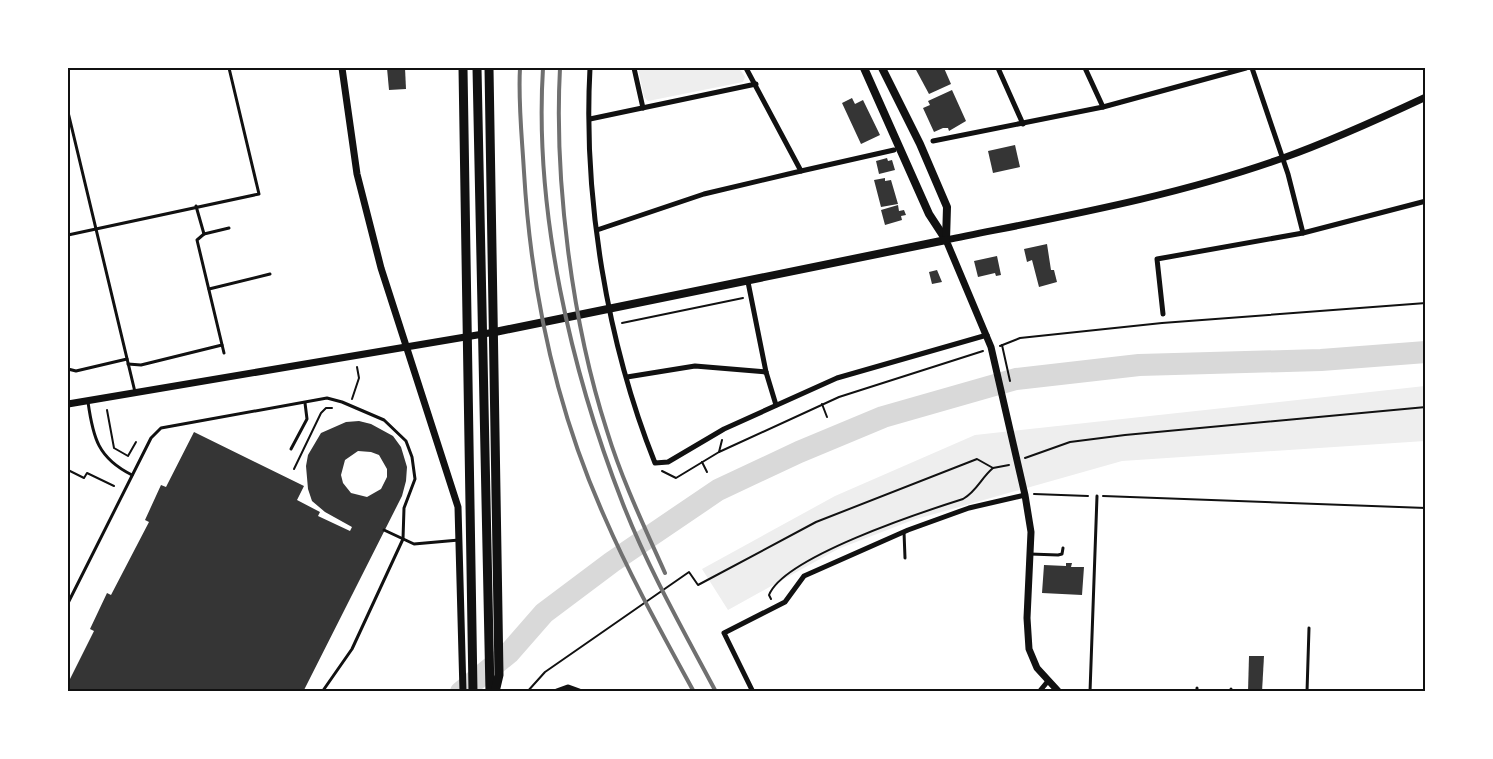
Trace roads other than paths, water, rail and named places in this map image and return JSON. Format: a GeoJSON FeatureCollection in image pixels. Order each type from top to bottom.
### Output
{"type":"FeatureCollection","features":[{"type":"Feature","properties":{"kind":"highway"},"geometry":{"type":"LineString","coordinates":[[462,68],[473,692]]}},
{"type":"Feature","properties":{"kind":"highway"},"geometry":{"type":"LineString","coordinates":[[477,68],[490,692]]}},
{"type":"Feature","properties":{"kind":"highway"},"geometry":{"type":"LineString","coordinates":[[489,68],[499,675],[495,692]]}},
{"type":"Feature","properties":{"kind":"main road"},"geometry":{"type":"LineString","coordinates":[[864,68],[929,214],[946,240]]}},
{"type":"Feature","properties":{"kind":"main road"},"geometry":{"type":"LineString","coordinates":[[882,68],[920,144],[947,207],[946,240]]}},
{"type":"Feature","properties":{"kind":"main road"},"geometry":{"type":"LineString","coordinates":[[495,332],[946,240]]}},
{"type":"Feature","properties":{"kind":"street"},"geometry":{"type":"LineString","coordinates":[[342,68],[357,174],[406,346],[458,507],[461,566],[460,642],[464,692]]}},
{"type":"Feature","properties":{"kind":"street"},"geometry":{"type":"LineString","coordinates":[[591,68],[592,190],[597,230],[611,310],[636,416],[655,463],[659,464],[724,429],[837,378],[987,335]]}},
{"type":"Feature","properties":{"kind":"street"},"geometry":{"type":"LineString","coordinates":[[634,68],[642,108]]}},
{"type":"Feature","properties":{"kind":"street"},"geometry":{"type":"LineString","coordinates":[[746,68],[801,171]]}},
{"type":"Feature","properties":{"kind":"street"},"geometry":{"type":"LineString","coordinates":[[998,68],[1023,124]]}},
{"type":"Feature","properties":{"kind":"street"},"geometry":{"type":"LineString","coordinates":[[1085,68],[1103,107]]}},
{"type":"Feature","properties":{"kind":"street"},"geometry":{"type":"LineString","coordinates":[[933,141],[1103,107],[1246,68]]}},
{"type":"Feature","properties":{"kind":"street"},"geometry":{"type":"LineString","coordinates":[[1252,68],[1282,158],[1303,233]]}},
{"type":"Feature","properties":{"kind":"street"},"geometry":{"type":"LineString","coordinates":[[590,118],[756,84]]}},
{"type":"Feature","properties":{"kind":"street"},"geometry":{"type":"LineString","coordinates":[[1059,692],[1031,658],[1029,649],[1032,532],[1018,460],[992,347],[946,240],[1155,196],[1282,158],[1425,97]]}},
{"type":"Feature","properties":{"kind":"street"},"geometry":{"type":"LineString","coordinates":[[597,230],[704,194],[894,150]]}},
{"type":"Feature","properties":{"kind":"street"},"geometry":{"type":"LineString","coordinates":[[1162,314],[1157,259],[1303,233],[1425,201]]}},
{"type":"Feature","properties":{"kind":"street"},"geometry":{"type":"LineString","coordinates":[[748,282],[766,372],[776,405]]}},
{"type":"Feature","properties":{"kind":"street"},"geometry":{"type":"LineString","coordinates":[[68,404],[495,332]]}},
{"type":"Feature","properties":{"kind":"street"},"geometry":{"type":"LineString","coordinates":[[627,377],[695,366],[766,372]]}},
{"type":"Feature","properties":{"kind":"street"},"geometry":{"type":"LineString","coordinates":[[753,692],[724,633],[785,602],[804,576],[904,532],[969,508],[1025,495]]}},
{"type":"Feature","properties":{"kind":"street"},"geometry":{"type":"LineString","coordinates":[[1040,692],[1048,681]]}},
{"type":"Feature","properties":{"kind":"street"},"geometry":{"type":"LineString","coordinates":[[557,692],[568,688],[579,692]]}},
{"type":"Feature","properties":{"kind":"lane"},"geometry":{"type":"LineString","coordinates":[[68,235],[259,194],[229,68]]}},
{"type":"Feature","properties":{"kind":"lane"},"geometry":{"type":"LineString","coordinates":[[68,112],[135,392]]}},
{"type":"Feature","properties":{"kind":"lane"},"geometry":{"type":"LineString","coordinates":[[196,206],[204,234]]}},
{"type":"Feature","properties":{"kind":"lane"},"geometry":{"type":"LineString","coordinates":[[224,353],[197,240],[204,234],[229,228]]}},
{"type":"Feature","properties":{"kind":"lane"},"geometry":{"type":"LineString","coordinates":[[208,289],[270,274]]}},
{"type":"Feature","properties":{"kind":"lane"},"geometry":{"type":"LineString","coordinates":[[129,364],[141,365],[222,345]]}},
{"type":"Feature","properties":{"kind":"lane"},"geometry":{"type":"LineString","coordinates":[[68,369],[76,370],[127,359]]}},
{"type":"Feature","properties":{"kind":"lane"},"geometry":{"type":"LineString","coordinates":[[68,603],[151,438],[161,428],[327,398],[342,402],[384,420],[406,441],[412,457],[415,479],[404,508],[403,539],[352,649],[322,692]]}},
{"type":"Feature","properties":{"kind":"lane"},"geometry":{"type":"LineString","coordinates":[[88,400],[99,447],[108,460],[132,475]]}},
{"type":"Feature","properties":{"kind":"lane"},"geometry":{"type":"LineString","coordinates":[[291,449],[307,419],[305,402]]}},
{"type":"Feature","properties":{"kind":"lane"},"geometry":{"type":"LineString","coordinates":[[1090,692],[1097,496]]}},
{"type":"Feature","properties":{"kind":"lane"},"geometry":{"type":"LineString","coordinates":[[384,530],[414,544],[460,540]]}},
{"type":"Feature","properties":{"kind":"lane"},"geometry":{"type":"LineString","coordinates":[[904,532],[905,558]]}},
{"type":"Feature","properties":{"kind":"lane"},"geometry":{"type":"LineString","coordinates":[[1030,554],[1058,555],[1062,554],[1063,548]]}},
{"type":"Feature","properties":{"kind":"lane"},"geometry":{"type":"LineString","coordinates":[[1307,692],[1309,628]]}},
{"type":"Feature","properties":{"kind":"waterway"},"geometry":{"type":"LineString","coordinates":[[461,692],[509,653],[544,613],[612,562],[718,490],[799,452],[883,417],[1016,379],[1139,365],[1321,360],[1426,352]]}},
{"type":"Feature","properties":{"kind":"railway"},"geometry":{"type":"LineString","coordinates":[[520,68],[521,133],[527,216],[540,305],[560,392],[573,435],[605,518],[636,584],[694,692]]}},
{"type":"Feature","properties":{"kind":"railway"},"geometry":{"type":"LineString","coordinates":[[543,68],[544,178],[551,234],[560,290],[587,400],[604,453],[643,552],[716,692]]}},
{"type":"Feature","properties":{"kind":"railway"},"geometry":{"type":"LineString","coordinates":[[560,68],[560,157],[563,204],[575,298],[584,344],[619,467],[665,573]]}}]}
